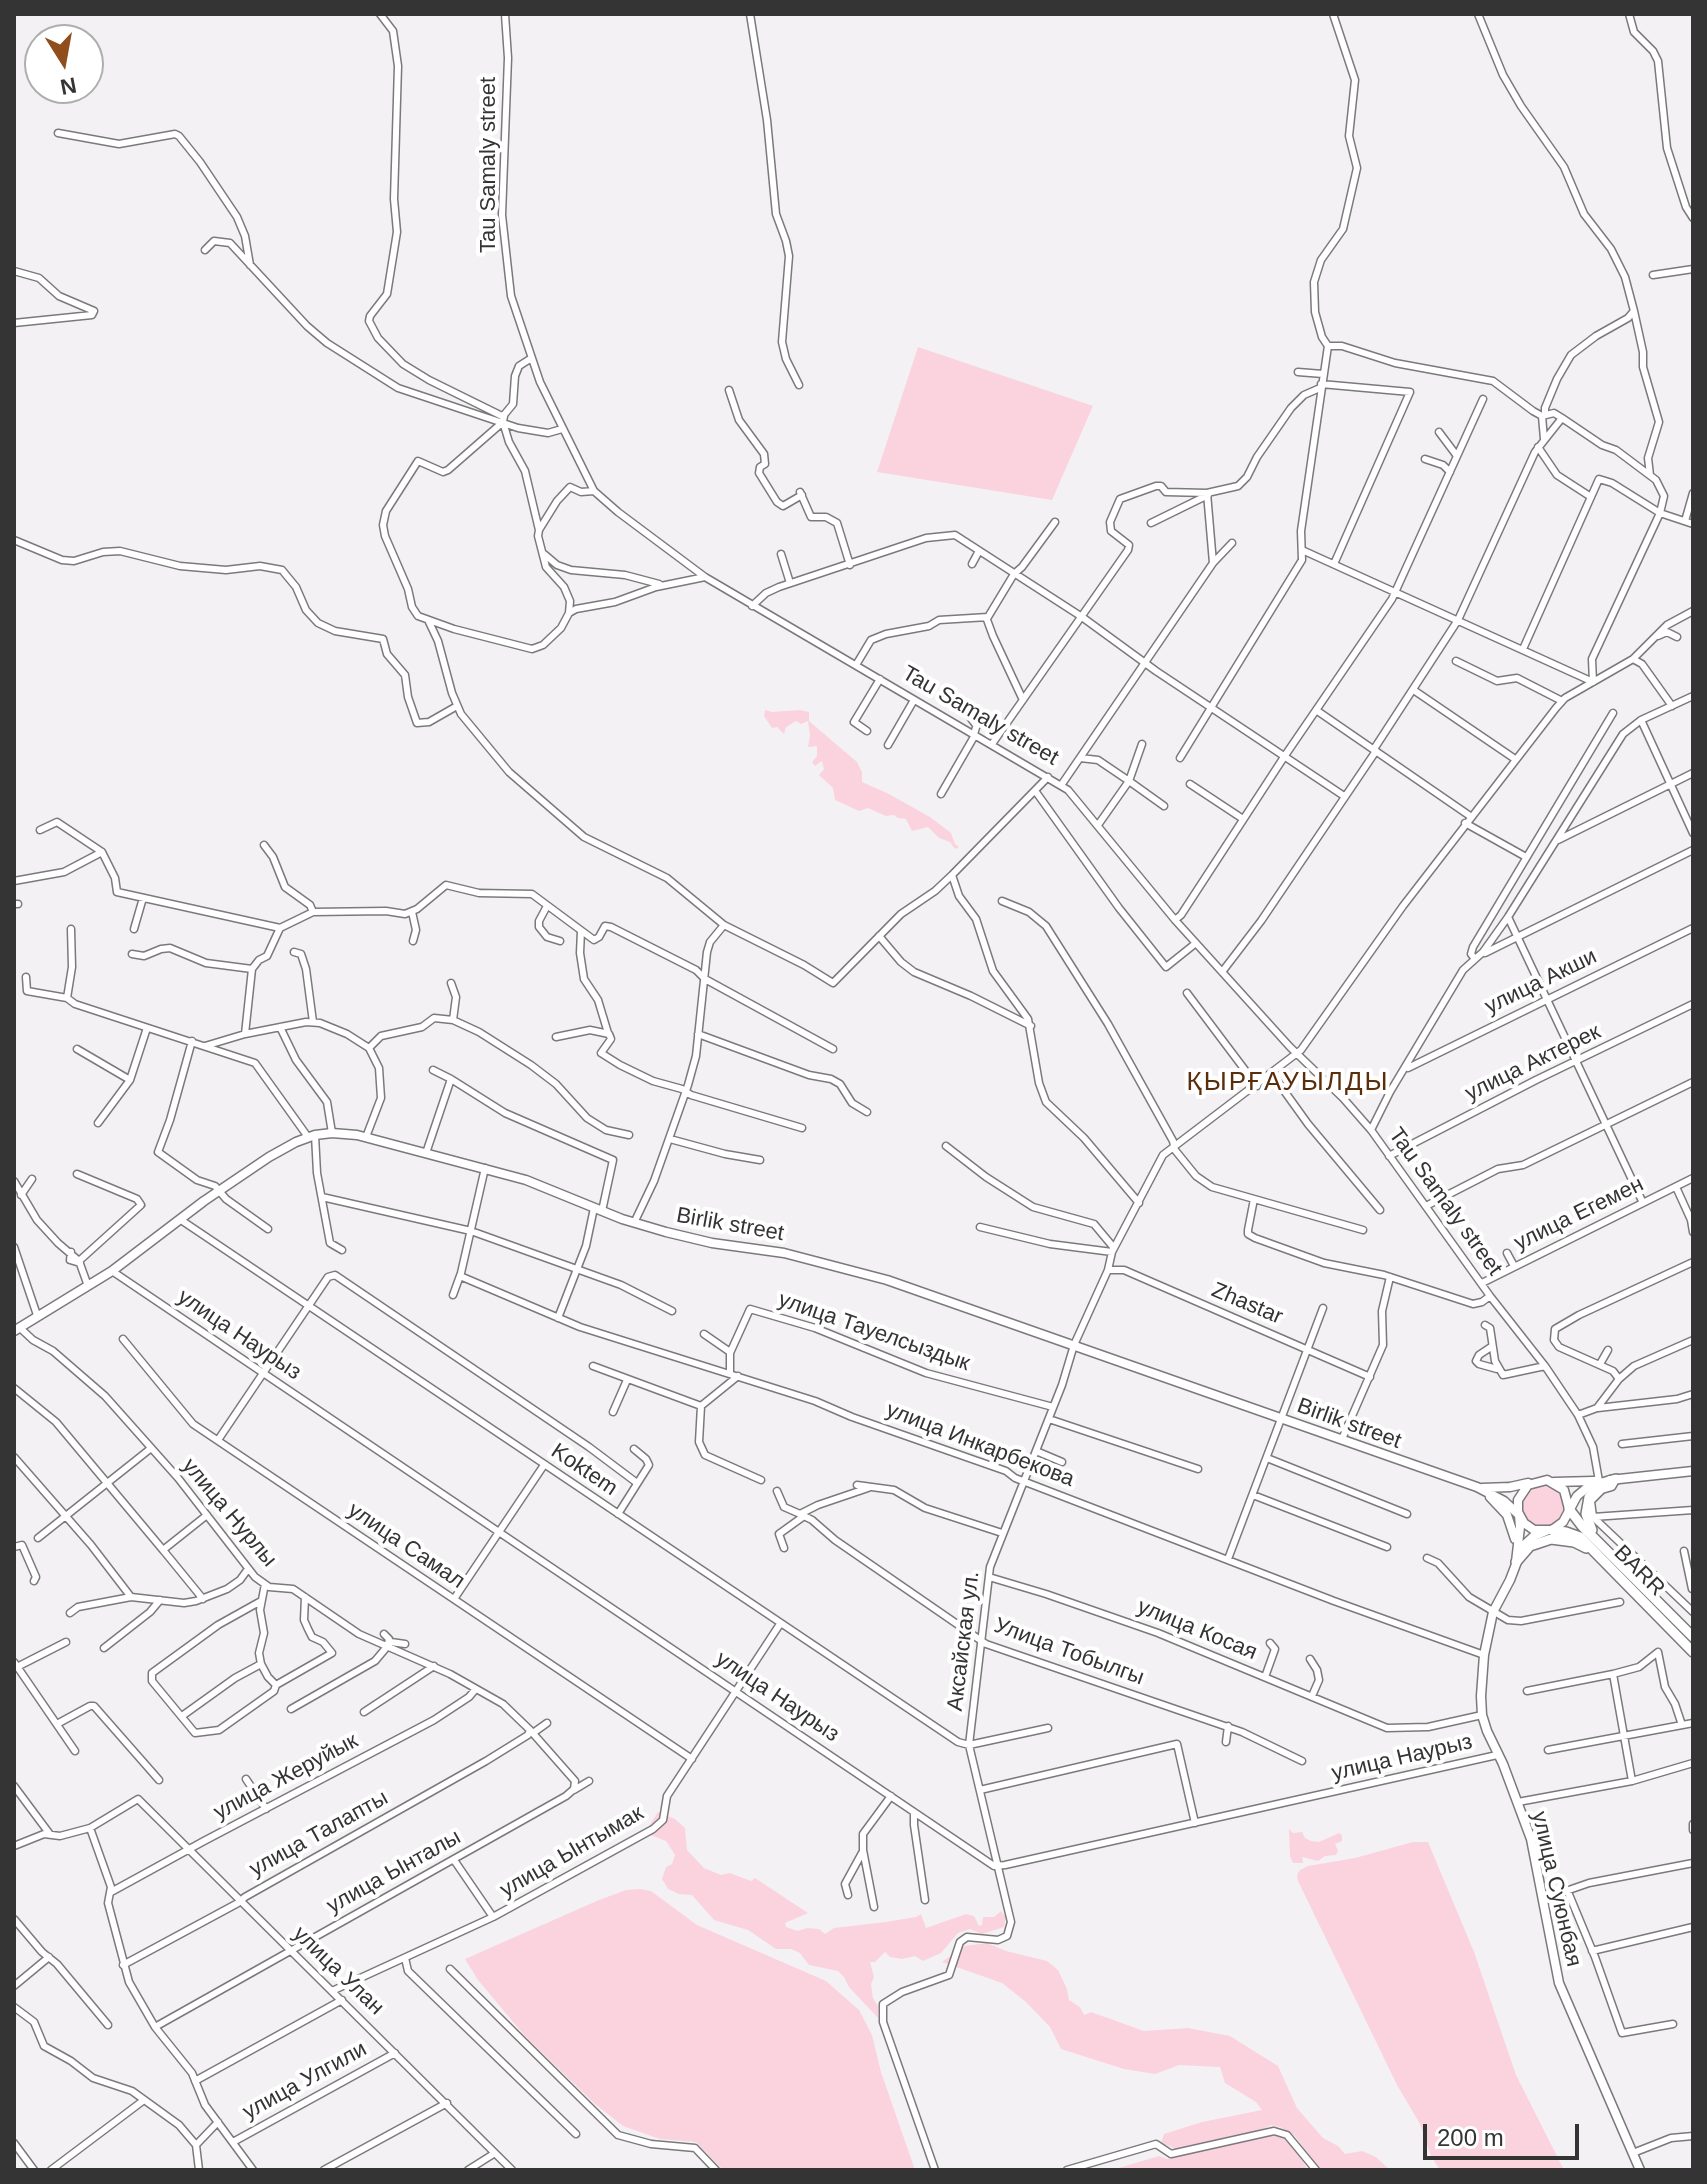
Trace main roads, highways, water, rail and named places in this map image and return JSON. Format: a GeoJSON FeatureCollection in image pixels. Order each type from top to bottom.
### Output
{"type":"FeatureCollection","features":[{"type":"Feature","properties":{"kind":"highway"},"geometry":{"type":"LineString","coordinates":[[1598,1540],[1587,1521],[1587,1501],[1597,1486],[1616,1479]]}},
{"type":"Feature","properties":{"kind":"highway","name":"BARR"},"geometry":{"type":"LineString","coordinates":[[1569,1509],[1693,1637]]}},
{"type":"Feature","properties":{"kind":"highway","name":"BARR"},"geometry":{"type":"LineString","coordinates":[[1549,1531],[1580,1537],[1693,1652]]}},
{"type":"Feature","properties":{"kind":"highway"},"geometry":{"type":"LineString","coordinates":[[1516,1562],[1530,1546],[1551,1539],[1574,1542],[1601,1558]]}},
{"type":"Feature","properties":{"kind":"main road","name":"Birlik street"},"geometry":{"type":"LineString","coordinates":[[17,1329],[112,1271],[219,1190],[269,1157],[311,1136],[332,1133],[366,1137],[485,1168],[543,1186],[634,1223],[712,1243],[784,1253],[844,1267],[1477,1487]]}},
{"type":"Feature","properties":{"kind":"main road"},"geometry":{"type":"LineString","coordinates":[[1477,1487],[1594,1481],[1693,1471]]}},
{"type":"Feature","properties":{"kind":"main road"},"geometry":{"type":"LineString","coordinates":[[1477,1487],[1504,1501],[1528,1527],[1549,1531],[1563,1522],[1577,1496],[1594,1481]]}},
{"type":"Feature","properties":{"kind":"main road"},"geometry":{"type":"LineString","coordinates":[[1516,1562],[1520,1527],[1517,1506],[1520,1494],[1534,1482]]}},
{"type":"Feature","properties":{"kind":"main road"},"geometry":{"type":"LineString","coordinates":[[1553,1482],[1564,1490],[1569,1509]]}},
{"type":"Feature","properties":{"kind":"main road"},"geometry":{"type":"LineString","coordinates":[[1477,1487],[1499,1505],[1509,1519],[1515,1537],[1516,1562]]}},
{"type":"Feature","properties":{"kind":"main road","name":"улица Суюнбая"},"geometry":{"type":"LineString","coordinates":[[1549,1531],[1526,1542],[1493,1612],[1484,1655],[1482,1715],[1531,1839],[1559,1983],[1640,2170]]}},
{"type":"Feature","properties":{"kind":"district","name":"ҚЫРҒАУЫЛДЫ"},"geometry":{"type":"Point","coordinates":[1288,1083]}}]}
